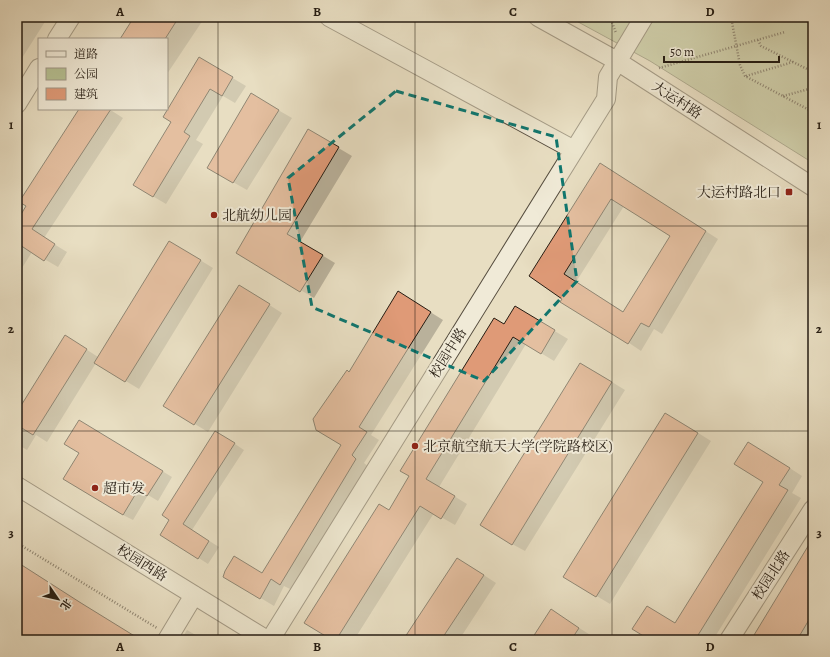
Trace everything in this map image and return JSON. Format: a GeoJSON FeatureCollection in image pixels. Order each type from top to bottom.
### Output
{"type":"FeatureCollection","features":[{"type":"Feature","properties":{"kind":"street"},"geometry":{"type":"LineString","coordinates":[[58,38],[71,17]]}},
{"type":"Feature","properties":{"kind":"street"},"geometry":{"type":"LineString","coordinates":[[329,17],[574,150]]}},
{"type":"Feature","properties":{"kind":"street","name":"大运村路"},"geometry":{"type":"LineString","coordinates":[[538,17],[617,61],[813,187]]}},
{"type":"Feature","properties":{"kind":"street","name":"校园中路"},"geometry":{"type":"LineString","coordinates":[[269,640],[606,99],[608,77],[644,17]]}},
{"type":"Feature","properties":{"kind":"street"},"geometry":{"type":"LineString","coordinates":[[17,104],[38,70]]}},
{"type":"Feature","properties":{"kind":"street","name":"校园西路"},"geometry":{"type":"LineString","coordinates":[[17,486],[269,640]]}},
{"type":"Feature","properties":{"kind":"street","name":"校园北路"},"geometry":{"type":"LineString","coordinates":[[729,640],[813,509]]}},
{"type":"Feature","properties":{"kind":"street"},"geometry":{"type":"LineString","coordinates":[[168,638],[194,595]]}},
{"type":"Feature","properties":{"kind":"path"},"geometry":{"type":"LineString","coordinates":[[610,17],[617,35]]}},
{"type":"Feature","properties":{"kind":"path"},"geometry":{"type":"LineString","coordinates":[[731,17],[740,65],[745,76],[782,97],[813,112]]}},
{"type":"Feature","properties":{"kind":"path"},"geometry":{"type":"LineString","coordinates":[[808,17],[813,19]]}},
{"type":"Feature","properties":{"kind":"path"},"geometry":{"type":"LineString","coordinates":[[658,68],[785,32]]}},
{"type":"Feature","properties":{"kind":"path"},"geometry":{"type":"LineString","coordinates":[[758,40],[761,46],[813,72]]}},
{"type":"Feature","properties":{"kind":"path"},"geometry":{"type":"LineString","coordinates":[[745,76],[793,62]]}},
{"type":"Feature","properties":{"kind":"path"},"geometry":{"type":"LineString","coordinates":[[782,97],[813,88]]}},
{"type":"Feature","properties":{"kind":"path"},"geometry":{"type":"LineString","coordinates":[[17,543],[168,638]]}},
{"type":"Feature","properties":{"kind":"highlighted area"},"geometry":{"type":"Polygon","coordinates":[[[396,91],[556,137],[577,281],[484,381],[312,307],[288,178],[396,91]]]}},
{"type":"Feature","properties":{"kind":"green space"},"geometry":{"type":"Polygon","coordinates":[[[569,17],[813,17],[813,163],[650,61],[569,17]]]}},
{"type":"Feature","properties":{"kind":"building"},"geometry":{"type":"Polygon","coordinates":[[[134,17],[179,17],[166,38],[121,38],[134,17]]]}},
{"type":"Feature","properties":{"kind":"building"},"geometry":{"type":"Polygon","coordinates":[[[199,57],[233,77],[222,96],[210,89],[184,132],[190,136],[153,197],[133,185],[171,122],[163,117],[199,57]]]}},
{"type":"Feature","properties":{"kind":"building"},"geometry":{"type":"Polygon","coordinates":[[[251,93],[279,110],[233,183],[207,168],[251,93]]]}},
{"type":"Feature","properties":{"kind":"building"},"geometry":{"type":"Polygon","coordinates":[[[78,110],[110,110],[32,229],[55,244],[44,261],[17,243],[17,221],[26,206],[19,202],[78,110]]]}},
{"type":"Feature","properties":{"kind":"building"},"geometry":{"type":"Polygon","coordinates":[[[308,129],[339,147],[287,234],[323,255],[300,292],[236,253],[308,129]]]}},
{"type":"Feature","properties":{"kind":"building"},"geometry":{"type":"Polygon","coordinates":[[[600,163],[706,231],[649,327],[641,323],[628,344],[560,302],[562,299],[529,276],[600,163]],[[611,199],[564,274],[623,312],[670,236],[611,199]]]}},
{"type":"Feature","properties":{"kind":"building"},"geometry":{"type":"Polygon","coordinates":[[[169,241],[201,260],[125,382],[94,363],[169,241]]]}},
{"type":"Feature","properties":{"kind":"building"},"geometry":{"type":"Polygon","coordinates":[[[239,285],[270,304],[194,425],[163,406],[239,285]]]}},
{"type":"Feature","properties":{"kind":"building"},"geometry":{"type":"Polygon","coordinates":[[[398,291],[431,312],[359,427],[367,432],[352,455],[356,459],[280,585],[271,579],[260,599],[223,577],[225,571],[234,556],[262,573],[341,445],[316,430],[313,419],[347,370],[349,372],[398,291]]]}},
{"type":"Feature","properties":{"kind":"building"},"geometry":{"type":"Polygon","coordinates":[[[515,306],[555,330],[541,354],[513,337],[426,479],[455,496],[441,519],[420,506],[336,640],[332,640],[304,623],[379,504],[389,510],[409,476],[400,471],[494,318],[504,324],[515,306]]]}},
{"type":"Feature","properties":{"kind":"building"},"geometry":{"type":"Polygon","coordinates":[[[65,335],[87,349],[33,435],[17,425],[17,412],[65,335]]]}},
{"type":"Feature","properties":{"kind":"building"},"geometry":{"type":"Polygon","coordinates":[[[580,363],[612,382],[512,545],[480,525],[580,363]]]}},
{"type":"Feature","properties":{"kind":"building"},"geometry":{"type":"Polygon","coordinates":[[[665,413],[698,433],[596,597],[563,577],[665,413]]]}},
{"type":"Feature","properties":{"kind":"building"},"geometry":{"type":"Polygon","coordinates":[[[79,420],[163,471],[147,496],[138,490],[123,515],[63,479],[79,453],[64,444],[79,420]]]}},
{"type":"Feature","properties":{"kind":"building"},"geometry":{"type":"Polygon","coordinates":[[[215,431],[235,443],[183,524],[209,541],[198,559],[160,535],[169,520],[162,515],[215,431]]]}},
{"type":"Feature","properties":{"kind":"building"},"geometry":{"type":"Polygon","coordinates":[[[748,442],[790,468],[779,485],[788,490],[695,640],[650,640],[632,629],[647,606],[675,623],[763,482],[734,464],[748,442]]]}},
{"type":"Feature","properties":{"kind":"building"},"geometry":{"type":"Polygon","coordinates":[[[813,538],[813,613],[797,640],[751,640],[813,538]]]}},
{"type":"Feature","properties":{"kind":"building"},"geometry":{"type":"Polygon","coordinates":[[[457,558],[484,575],[441,640],[403,640],[457,558]]]}},
{"type":"Feature","properties":{"kind":"building"},"geometry":{"type":"Polygon","coordinates":[[[17,562],[81,603],[141,640],[17,640],[17,562]]]}},
{"type":"Feature","properties":{"kind":"building"},"geometry":{"type":"Polygon","coordinates":[[[551,609],[579,628],[571,640],[531,640],[551,609]]]}},
{"type":"Feature","properties":{"kind":"place","name":"大运村路北口"},"geometry":{"type":"Point","coordinates":[789,192]}},
{"type":"Feature","properties":{"kind":"place","name":"北航幼儿园"},"geometry":{"type":"Point","coordinates":[214,215]}},
{"type":"Feature","properties":{"kind":"place","name":"北京航空航天大学(学院路校区)"},"geometry":{"type":"Point","coordinates":[415,446]}},
{"type":"Feature","properties":{"kind":"place","name":"超市发"},"geometry":{"type":"Point","coordinates":[95,488]}}]}
